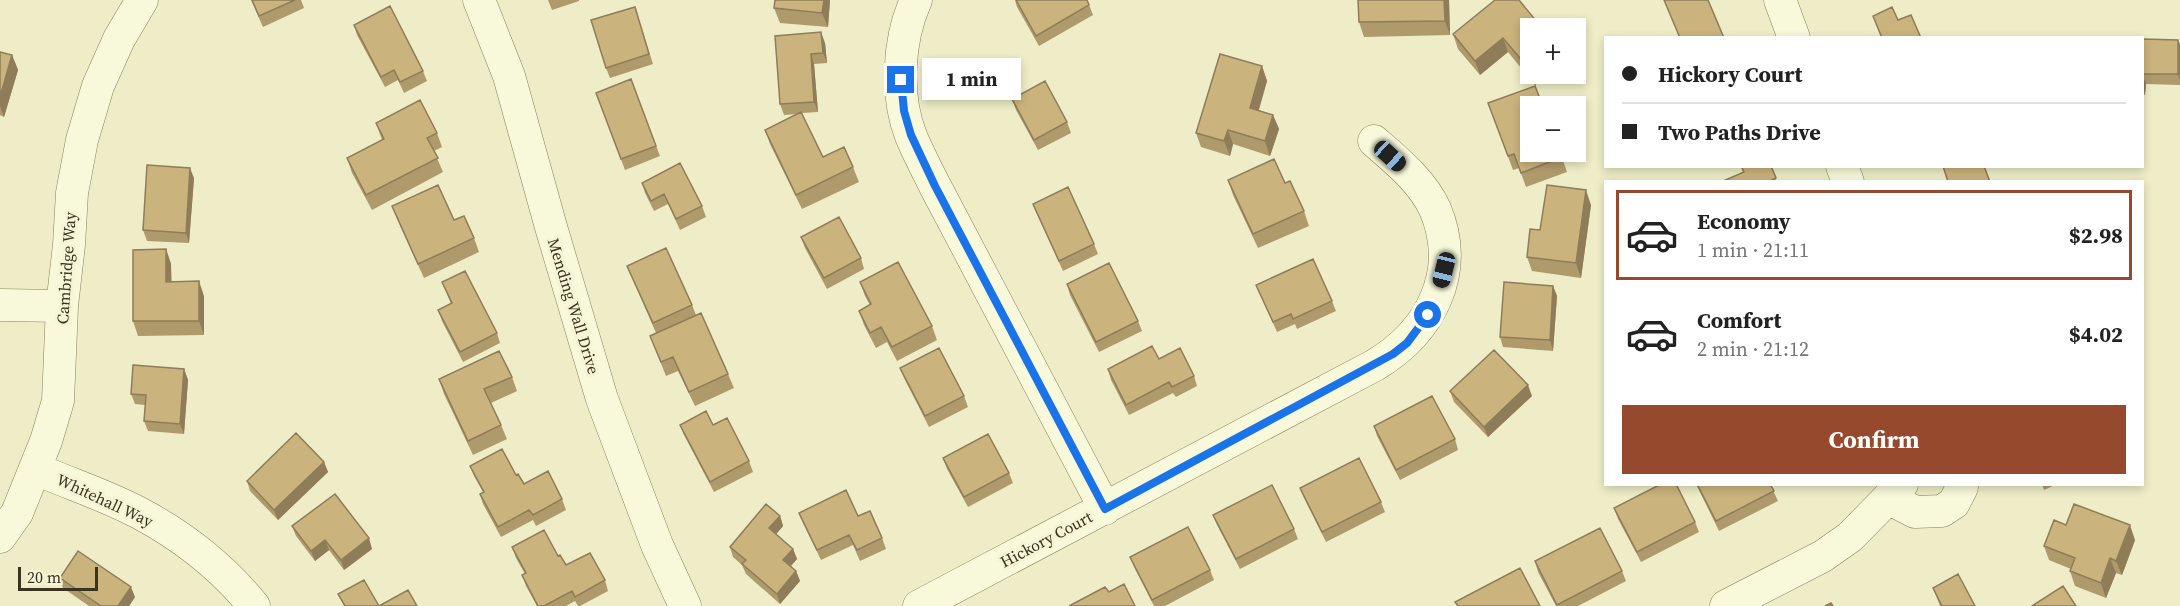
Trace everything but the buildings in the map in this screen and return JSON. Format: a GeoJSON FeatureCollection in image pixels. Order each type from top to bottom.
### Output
{"type":"FeatureCollection","features":[{"type":"Feature","properties":{"kind":"street","name":"Cambridge Way"},"geometry":{"type":"LineString","coordinates":[[0,537],[17,513],[36,469],[58,401],[62,306],[72,193],[82,140],[98,86],[119,39],[142,0]]}},
{"type":"Feature","properties":{"kind":"street","name":"Mending Wall Drive"},"geometry":{"type":"LineString","coordinates":[[479,0],[509,76],[602,399],[657,545],[685,606]]}},
{"type":"Feature","properties":{"kind":"street"},"geometry":{"type":"LineString","coordinates":[[916,0],[910,14],[904,45],[901,80],[904,111],[911,135],[935,186],[1105,509]]}},
{"type":"Feature","properties":{"kind":"street"},"geometry":{"type":"LineString","coordinates":[[1780,0],[1793,36]]}},
{"type":"Feature","properties":{"kind":"street","name":"Hickory Court"},"geometry":{"type":"LineString","coordinates":[[919,606],[1375,365],[1393,354],[1419,330],[1437,298],[1444,270],[1440,227],[1435,209],[1423,189],[1407,170],[1374,141]]}},
{"type":"Feature","properties":{"kind":"street"},"geometry":{"type":"LineString","coordinates":[[0,305],[62,306]]}},
{"type":"Feature","properties":{"kind":"street","name":"Whitehall Way"},"geometry":{"type":"LineString","coordinates":[[36,469],[140,513],[172,533],[222,571],[254,606]]}},
{"type":"Feature","properties":{"kind":"street"},"geometry":{"type":"LineString","coordinates":[[1726,606],[1823,556],[1850,537],[1895,491],[1914,512],[1942,511],[1954,503],[1962,486]]}},
{"type":"Feature","properties":{"kind":"route"},"geometry":{"type":"LineString","coordinates":[[901,80],[904,111],[911,135],[935,186],[1105,509],[1375,365],[1407,343],[1419,330],[1428,315]]}}]}
